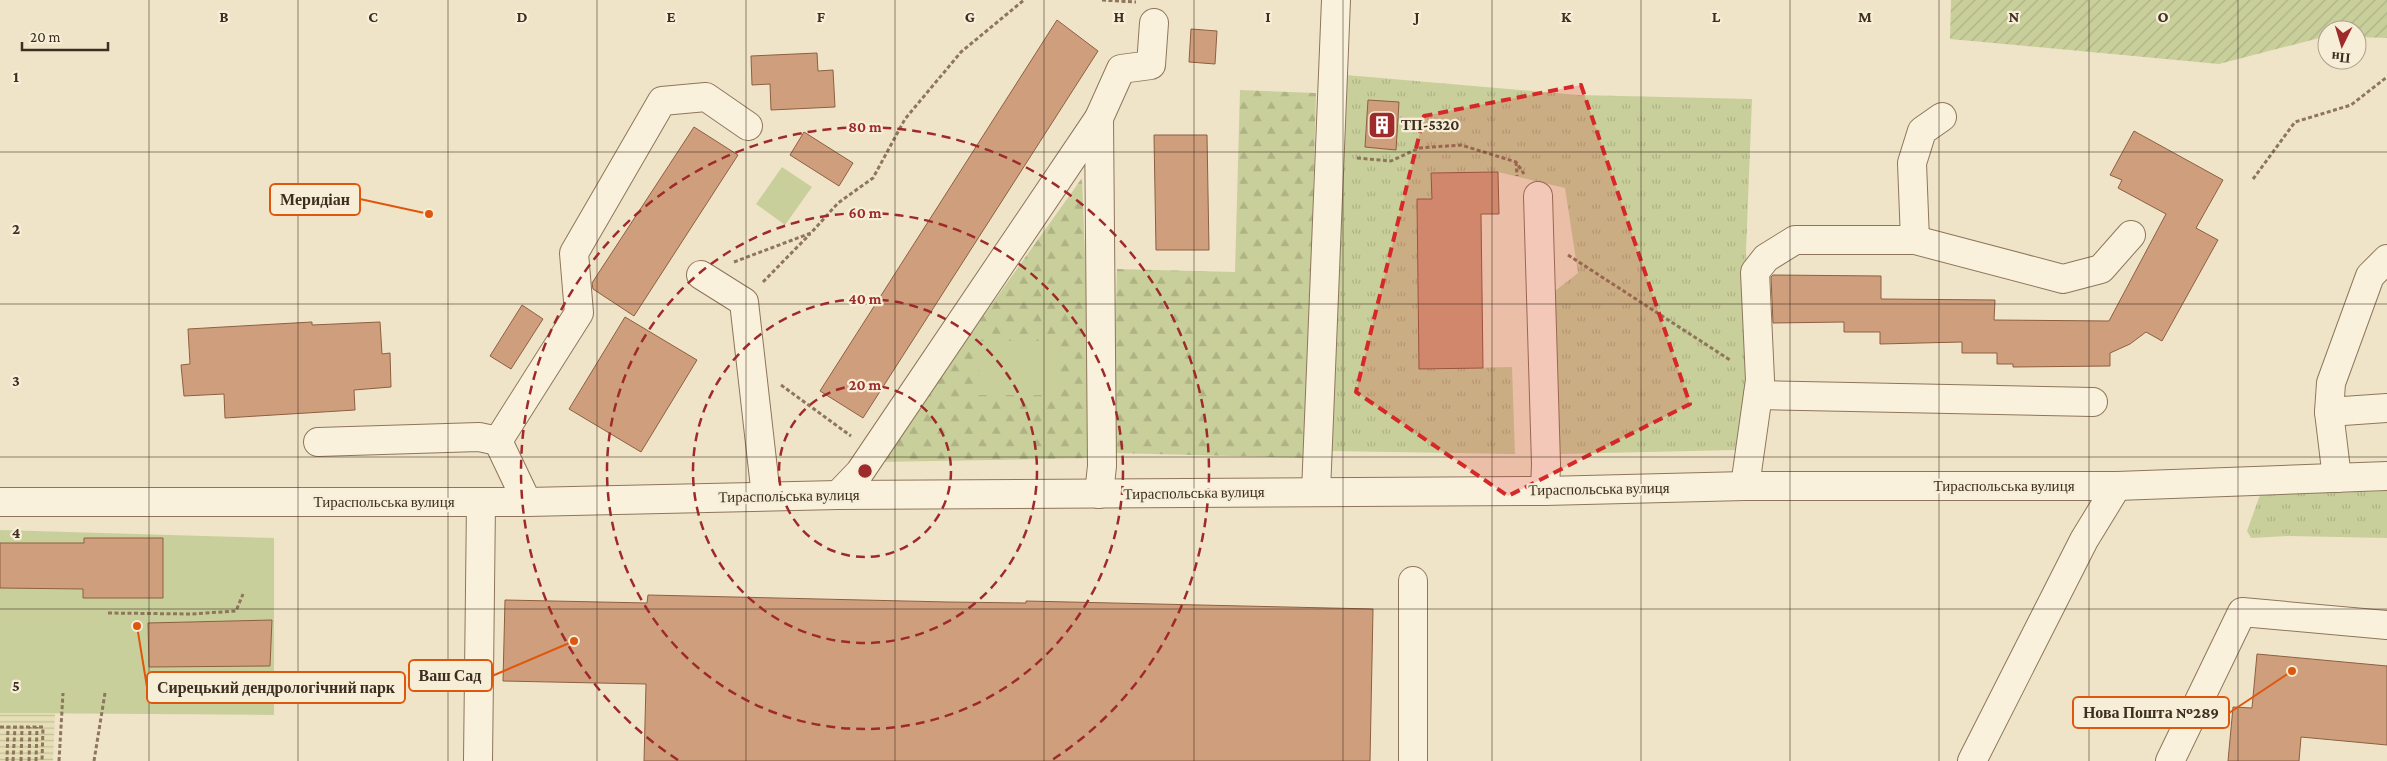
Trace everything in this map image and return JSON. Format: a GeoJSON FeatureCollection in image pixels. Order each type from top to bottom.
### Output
{"type":"FeatureCollection","features":[{"type":"Feature","properties":{"kind":"street"},"geometry":{"type":"LineString","coordinates":[[1316,492],[1336,0]]}},
{"type":"Feature","properties":{"kind":"street"},"geometry":{"type":"LineString","coordinates":[[838,495],[860,472],[1099,118],[1121,69],[1152,65],[1150,13]]}},
{"type":"Feature","properties":{"kind":"street"},"geometry":{"type":"LineString","coordinates":[[498,441],[579,313],[574,253],[662,101],[706,96],[748,126]]}},
{"type":"Feature","properties":{"kind":"street"},"geometry":{"type":"LineString","coordinates":[[1915,240],[1912,163],[1922,131],[1942,117]]}},
{"type":"Feature","properties":{"kind":"street"},"geometry":{"type":"LineString","coordinates":[[1099,118],[1102,466],[1099,494]]}},
{"type":"Feature","properties":{"kind":"street"},"geometry":{"type":"LineString","coordinates":[[1538,196],[1546,464],[1545,490]]}},
{"type":"Feature","properties":{"kind":"street"},"geometry":{"type":"LineString","coordinates":[[1745,486],[1759,387],[1754,272],[1766,258],[1795,240],[1915,240],[2063,279],[2101,269],[2131,235]]}},
{"type":"Feature","properties":{"kind":"street"},"geometry":{"type":"LineString","coordinates":[[2337,478],[2329,412],[2331,383],[2370,276],[2387,259]]}},
{"type":"Feature","properties":{"kind":"street"},"geometry":{"type":"LineString","coordinates":[[701,275],[744,302],[766,496]]}},
{"type":"Feature","properties":{"kind":"street"},"geometry":{"type":"LineString","coordinates":[[1759,387],[2093,402]]}},
{"type":"Feature","properties":{"kind":"street"},"geometry":{"type":"LineString","coordinates":[[2329,412],[2387,408]]}},
{"type":"Feature","properties":{"kind":"street"},"geometry":{"type":"LineString","coordinates":[[318,442],[480,437],[498,441]]}},
{"type":"Feature","properties":{"kind":"street"},"geometry":{"type":"LineString","coordinates":[[498,441],[527,502]]}},
{"type":"Feature","properties":{"kind":"street","name":"Тираспольська вулиця"},"geometry":{"type":"LineString","coordinates":[[0,502],[527,502],[838,495],[1545,490],[1745,486],[2116,486],[2387,476]]}},
{"type":"Feature","properties":{"kind":"street"},"geometry":{"type":"LineString","coordinates":[[1972,761],[2084,540],[2116,486]]}},
{"type":"Feature","properties":{"kind":"street"},"geometry":{"type":"LineString","coordinates":[[478,761],[481,502]]}},
{"type":"Feature","properties":{"kind":"street"},"geometry":{"type":"LineString","coordinates":[[1413,581],[1413,761]]}},
{"type":"Feature","properties":{"kind":"street"},"geometry":{"type":"LineString","coordinates":[[2170,761],[2242,612],[2387,625]]}},
{"type":"Feature","properties":{"kind":"path"},"geometry":{"type":"LineString","coordinates":[[744,302],[838,203],[873,178],[905,119],[961,52],[1024,0]]}},
{"type":"Feature","properties":{"kind":"path"},"geometry":{"type":"LineString","coordinates":[[1102,0],[1150,13]]}},
{"type":"Feature","properties":{"kind":"path"},"geometry":{"type":"LineString","coordinates":[[2254,179],[2295,122],[2351,105],[2387,77]]}},
{"type":"Feature","properties":{"kind":"path"},"geometry":{"type":"LineString","coordinates":[[1329,156],[1391,161],[1419,148],[1461,145],[1516,162],[1538,196]]}},
{"type":"Feature","properties":{"kind":"path"},"geometry":{"type":"LineString","coordinates":[[701,275],[811,233]]}},
{"type":"Feature","properties":{"kind":"path"},"geometry":{"type":"LineString","coordinates":[[1538,236],[1759,387]]}},
{"type":"Feature","properties":{"kind":"path"},"geometry":{"type":"LineString","coordinates":[[751,362],[873,452]]}},
{"type":"Feature","properties":{"kind":"path"},"geometry":{"type":"LineString","coordinates":[[108,613],[191,614],[236,611],[243,594]]}},
{"type":"Feature","properties":{"kind":"path"},"geometry":{"type":"LineString","coordinates":[[59,761],[63,693]]}},
{"type":"Feature","properties":{"kind":"path"},"geometry":{"type":"LineString","coordinates":[[94,761],[105,693]]}},
{"type":"Feature","properties":{"kind":"path"},"geometry":{"type":"LineString","coordinates":[[7,761],[8,726]]}},
{"type":"Feature","properties":{"kind":"path"},"geometry":{"type":"LineString","coordinates":[[0,728],[8,726],[43,727],[42,761]]}},
{"type":"Feature","properties":{"kind":"path"},"geometry":{"type":"LineString","coordinates":[[14,726],[14,761]]}},
{"type":"Feature","properties":{"kind":"path"},"geometry":{"type":"LineString","coordinates":[[21,761],[22,726]]}},
{"type":"Feature","properties":{"kind":"path"},"geometry":{"type":"LineString","coordinates":[[29,761],[30,727]]}},
{"type":"Feature","properties":{"kind":"path"},"geometry":{"type":"LineString","coordinates":[[36,761],[37,727]]}},
{"type":"Feature","properties":{"kind":"highlighted area"},"geometry":{"type":"Polygon","coordinates":[[[1581,85],[1690,404],[1508,496],[1356,392],[1424,116],[1581,85]]]}},
{"type":"Feature","properties":{"kind":"shaded area"},"geometry":{"type":"Polygon","coordinates":[[[0,713],[55,714],[53,761],[0,761],[0,713]]]}},
{"type":"Feature","properties":{"kind":"green space"},"geometry":{"type":"Polygon","coordinates":[[[1951,0],[2387,0],[2387,38],[2367,37],[2367,20],[2317,20],[2317,39],[2219,64],[1950,39],[1951,0]]]}},
{"type":"Feature","properties":{"kind":"green space"},"geometry":{"type":"Polygon","coordinates":[[[1346,75],[1579,95],[1752,99],[1746,252],[1749,350],[1737,450],[1560,454],[1546,298],[1578,273],[1565,188],[1498,172],[1432,173],[1432,199],[1417,199],[1419,369],[1512,367],[1515,454],[1328,451],[1346,75]]]}},
{"type":"Feature","properties":{"kind":"green space"},"geometry":{"type":"Polygon","coordinates":[[[1240,90],[1316,93],[1306,458],[1112,453],[1117,269],[1235,272],[1240,90]]]}},
{"type":"Feature","properties":{"kind":"green space"},"geometry":{"type":"Polygon","coordinates":[[[782,167],[812,187],[785,225],[756,204],[782,167]]]}},
{"type":"Feature","properties":{"kind":"green space"},"geometry":{"type":"Polygon","coordinates":[[[1082,178],[1093,458],[879,462],[1082,178]]]}},
{"type":"Feature","properties":{"kind":"green space"},"geometry":{"type":"Polygon","coordinates":[[[979,341],[1059,341],[1059,395],[979,395],[979,341]]]}},
{"type":"Feature","properties":{"kind":"green space"},"geometry":{"type":"Polygon","coordinates":[[[2387,491],[2387,538],[2288,536],[2251,538],[2247,531],[2260,495],[2387,491]]]}},
{"type":"Feature","properties":{"kind":"green space"},"geometry":{"type":"Polygon","coordinates":[[[0,530],[274,538],[274,715],[0,713],[0,530]]]}},
{"type":"Feature","properties":{"kind":"building"},"geometry":{"type":"Polygon","coordinates":[[[1057,20],[1098,51],[863,418],[820,391],[1057,20]]]}},
{"type":"Feature","properties":{"kind":"building"},"geometry":{"type":"Polygon","coordinates":[[[1191,29],[1217,31],[1215,64],[1189,62],[1191,29]]]}},
{"type":"Feature","properties":{"kind":"building"},"geometry":{"type":"Polygon","coordinates":[[[817,53],[818,71],[833,70],[835,107],[771,110],[770,84],[752,85],[751,56],[817,53]]]}},
{"type":"Feature","properties":{"kind":"building","name":"ТП-5320"},"geometry":{"type":"Polygon","coordinates":[[[1368,100],[1399,102],[1396,150],[1365,147],[1368,100]]]}},
{"type":"Feature","properties":{"kind":"building"},"geometry":{"type":"Polygon","coordinates":[[[694,127],[738,155],[634,316],[593,289],[592,283],[694,127]]]}},
{"type":"Feature","properties":{"kind":"building"},"geometry":{"type":"Polygon","coordinates":[[[2134,131],[2223,180],[2196,228],[2218,240],[2162,341],[2146,332],[2130,344],[2110,353],[2110,366],[2013,367],[2013,364],[1997,364],[1997,353],[1962,353],[1962,342],[1880,344],[1880,332],[1844,332],[1844,322],[1773,323],[1771,277],[1773,275],[1881,276],[1881,299],[1995,300],[1994,320],[2109,321],[2166,214],[2118,188],[2122,180],[2110,175],[2134,131]]]}},
{"type":"Feature","properties":{"kind":"building"},"geometry":{"type":"Polygon","coordinates":[[[804,132],[853,163],[839,186],[790,155],[804,132]]]}},
{"type":"Feature","properties":{"kind":"building"},"geometry":{"type":"Polygon","coordinates":[[[1154,135],[1207,135],[1209,250],[1156,250],[1154,135]]]}},
{"type":"Feature","properties":{"kind":"building"},"geometry":{"type":"Polygon","coordinates":[[[1498,172],[1499,214],[1481,214],[1483,368],[1419,369],[1417,199],[1432,199],[1431,173],[1498,172]]]}},
{"type":"Feature","properties":{"kind":"building"},"geometry":{"type":"Polygon","coordinates":[[[522,305],[543,319],[511,369],[490,356],[522,305]]]}},
{"type":"Feature","properties":{"kind":"building"},"geometry":{"type":"Polygon","coordinates":[[[625,317],[697,360],[641,452],[569,409],[625,317]]]}},
{"type":"Feature","properties":{"kind":"building"},"geometry":{"type":"Polygon","coordinates":[[[312,322],[312,325],[380,322],[382,354],[390,353],[391,387],[354,390],[355,410],[225,418],[224,394],[184,396],[181,365],[190,364],[188,329],[312,322]]]}},
{"type":"Feature","properties":{"kind":"building"},"geometry":{"type":"Polygon","coordinates":[[[84,538],[163,538],[163,598],[83,598],[83,589],[0,588],[0,543],[84,543],[84,538]]]}},
{"type":"Feature","properties":{"kind":"building"},"geometry":{"type":"Polygon","coordinates":[[[648,595],[1373,609],[1370,761],[644,761],[646,684],[503,681],[505,600],[647,603],[648,595]]]}},
{"type":"Feature","properties":{"kind":"building"},"geometry":{"type":"Polygon","coordinates":[[[272,620],[270,666],[149,667],[148,623],[272,620]]]}},
{"type":"Feature","properties":{"kind":"building"},"geometry":{"type":"Polygon","coordinates":[[[2257,654],[2387,666],[2387,745],[2301,737],[2299,761],[2228,761],[2233,707],[2252,708],[2257,654]]]}},
{"type":"Feature","properties":{"kind":"place","name":"ТП-5320"},"geometry":{"type":"Point","coordinates":[1382,125]}},
{"type":"Feature","properties":{"kind":"place","name":"Меридіан"},"geometry":{"type":"Point","coordinates":[429,214]}},
{"type":"Feature","properties":{"kind":"place","name":"Сирецький дендрологічний парк"},"geometry":{"type":"Point","coordinates":[137,626]}},
{"type":"Feature","properties":{"kind":"place","name":"Ваш Сад"},"geometry":{"type":"Point","coordinates":[574,641]}},
{"type":"Feature","properties":{"kind":"place","name":"Нова Пошта №289"},"geometry":{"type":"Point","coordinates":[2292,671]}}]}
